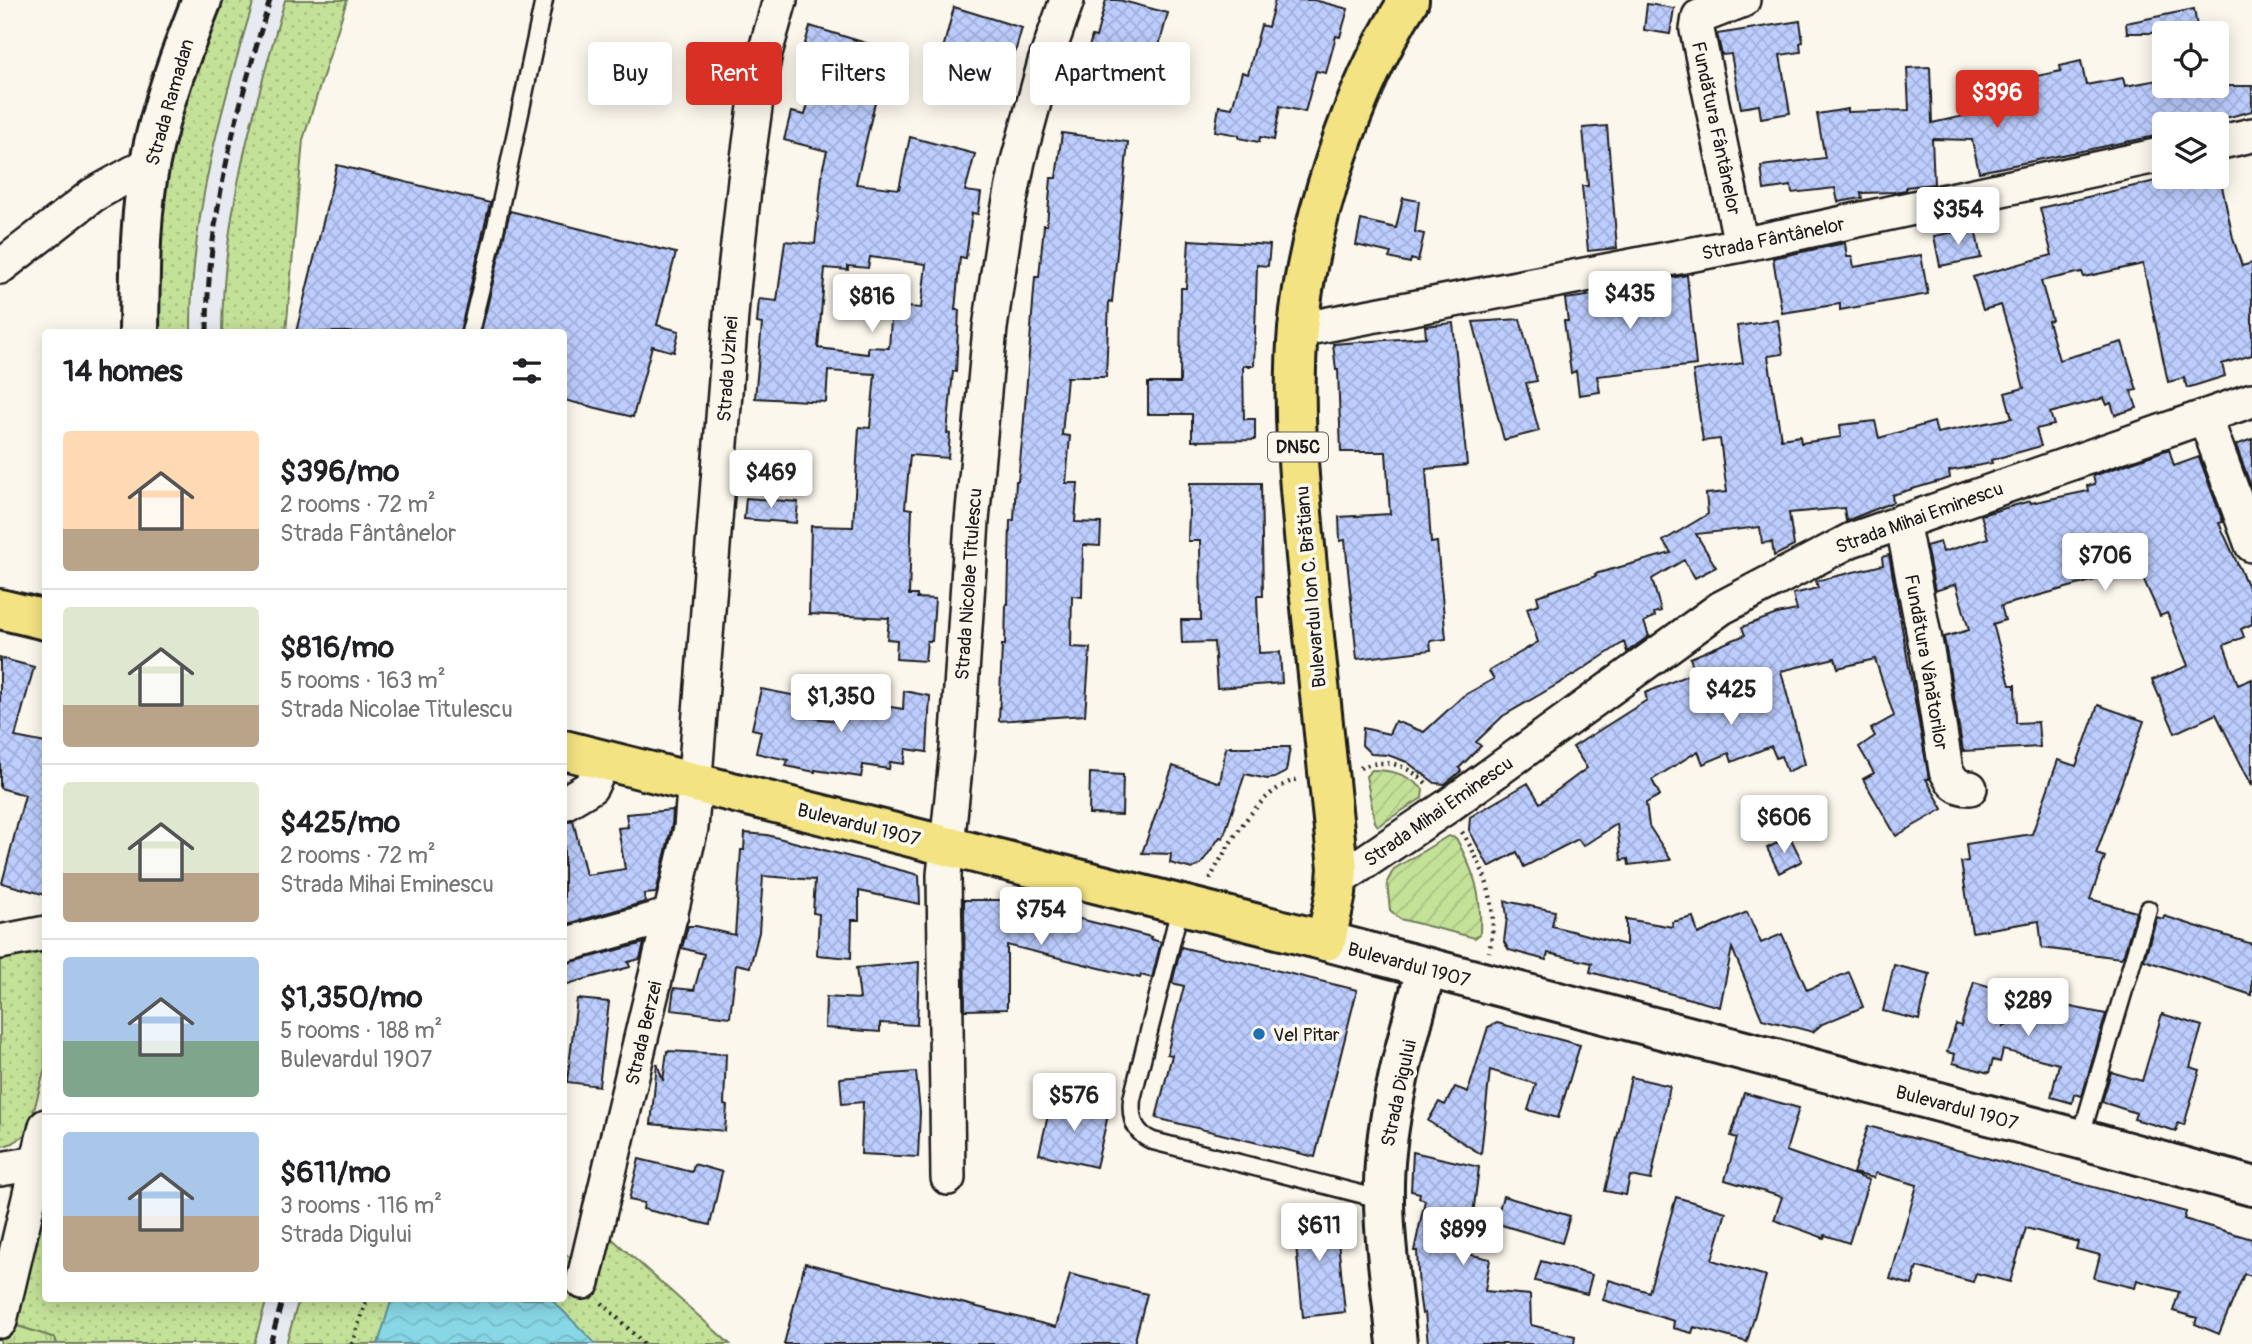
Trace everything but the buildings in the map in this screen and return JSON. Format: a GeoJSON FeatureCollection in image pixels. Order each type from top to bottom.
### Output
{"type":"FeatureCollection","features":[{"type":"Feature","properties":{"kind":"main road","name":"Strada Ramadan"},"geometry":{"type":"LineString","coordinates":[[139,329],[141,243],[149,164],[175,71],[202,0]]}},
{"type":"Feature","properties":{"kind":"main road","name":"Bulevardul Ion C. Brătianu"},"geometry":{"type":"LineString","coordinates":[[1326,941],[1338,880],[1302,518],[1298,439],[1298,330],[1309,257],[1337,157],[1376,57],[1409,0]]}},
{"type":"Feature","properties":{"kind":"main road"},"geometry":{"type":"LineString","coordinates":[[0,609],[42,619]]}},
{"type":"Feature","properties":{"kind":"main road","name":"Bulevardul 1907"},"geometry":{"type":"LineString","coordinates":[[567,751],[946,845],[1196,892],[1326,941],[1426,969],[2252,1186]]}},
{"type":"Feature","properties":{"kind":"main road","name":"Strada Digului"},"geometry":{"type":"LineString","coordinates":[[1397,1344],[1384,1200],[1389,1124],[1426,969]]}},
{"type":"Feature","properties":{"kind":"street","name":"Strada Uzinei"},"geometry":{"type":"LineString","coordinates":[[694,783],[732,304],[745,180],[765,53],[780,0]]}},
{"type":"Feature","properties":{"kind":"street","name":"Strada Nicolae Titulescu"},"geometry":{"type":"LineString","coordinates":[[948,1178],[944,876],[957,750],[972,520],[995,290],[1018,161],[1045,62],[1067,0]]}},
{"type":"Feature","properties":{"kind":"street","name":"Fundătura Fântânelor"},"geometry":{"type":"LineString","coordinates":[[1741,245],[1697,30],[1699,17],[1744,0]]}},
{"type":"Feature","properties":{"kind":"street"},"geometry":{"type":"LineString","coordinates":[[2229,140],[2252,135]]}},
{"type":"Feature","properties":{"kind":"street","name":"Strada Fântânelor"},"geometry":{"type":"LineString","coordinates":[[1298,330],[1741,245],[2152,157]]}},
{"type":"Feature","properties":{"kind":"street"},"geometry":{"type":"LineString","coordinates":[[0,267],[93,195],[149,164]]}},
{"type":"Feature","properties":{"kind":"street","name":"Strada Mihai Eminescu"},"geometry":{"type":"LineString","coordinates":[[1338,880],[1448,806],[1721,608],[1851,540],[2252,400]]}},
{"type":"Feature","properties":{"kind":"street"},"geometry":{"type":"LineString","coordinates":[[2205,417],[2252,545]]}},
{"type":"Feature","properties":{"kind":"street","name":"Fundătura Vânătorilor"},"geometry":{"type":"LineString","coordinates":[[1902,521],[1928,656],[1946,771],[1955,784],[1970,788]]}},
{"type":"Feature","properties":{"kind":"street"},"geometry":{"type":"LineString","coordinates":[[567,801],[591,787],[604,760]]}},
{"type":"Feature","properties":{"kind":"street","name":"Strada Berzei"},"geometry":{"type":"LineString","coordinates":[[583,1282],[691,828],[694,783]]}},
{"type":"Feature","properties":{"kind":"street"},"geometry":{"type":"LineString","coordinates":[[567,944],[671,915]]}},
{"type":"Feature","properties":{"kind":"street"},"geometry":{"type":"LineString","coordinates":[[0,942],[42,934]]}},
{"type":"Feature","properties":{"kind":"street"},"geometry":{"type":"LineString","coordinates":[[1,1311],[42,1142]]}},
{"type":"Feature","properties":{"kind":"street"},"geometry":{"type":"LineString","coordinates":[[0,1169],[37,1163]]}},
{"type":"Feature","properties":{"kind":"lane"},"geometry":{"type":"LineString","coordinates":[[471,329],[495,231],[544,0]]}},
{"type":"Feature","properties":{"kind":"lane"},"geometry":{"type":"LineString","coordinates":[[1196,892],[1132,1099],[1132,1117],[1139,1132],[1153,1141],[1384,1200]]}},
{"type":"Feature","properties":{"kind":"lane"},"geometry":{"type":"LineString","coordinates":[[2080,1139],[2148,909]]}},
{"type":"Feature","properties":{"kind":"path"},"geometry":{"type":"LineString","coordinates":[[1358,769],[1374,762],[1388,762],[1405,767],[1429,785]]}},
{"type":"Feature","properties":{"kind":"path"},"geometry":{"type":"LineString","coordinates":[[1196,892],[1250,816],[1269,795],[1287,781],[1308,777]]}},
{"type":"Feature","properties":{"kind":"path"},"geometry":{"type":"LineString","coordinates":[[1461,830],[1483,871],[1491,901],[1494,930],[1489,953]]}},
{"type":"Feature","properties":{"kind":"path"},"geometry":{"type":"LineString","coordinates":[[583,1282],[644,1344]]}},
{"type":"Feature","properties":{"kind":"path"},"geometry":{"type":"LineString","coordinates":[[352,1344],[366,1302]]}},
{"type":"Feature","properties":{"kind":"shaded area"},"geometry":{"type":"Polygon","coordinates":[[[254,0],[285,0],[242,155],[226,253],[222,329],[191,329],[196,249],[212,149],[254,0]]]}},
{"type":"Feature","properties":{"kind":"shaded area"},"geometry":{"type":"Polygon","coordinates":[[[266,1302],[298,1302],[286,1344],[254,1344],[266,1302]]]}},
{"type":"Feature","properties":{"kind":"green space"},"geometry":{"type":"Polygon","coordinates":[[[223,0],[254,0],[210,164],[196,248],[191,329],[158,329],[160,236],[167,178],[178,126],[223,0]]]}},
{"type":"Feature","properties":{"kind":"green space"},"geometry":{"type":"Polygon","coordinates":[[[285,0],[347,0],[303,140],[286,329],[222,329],[234,205],[262,82],[285,0]]]}},
{"type":"Feature","properties":{"kind":"green space"},"geometry":{"type":"Polygon","coordinates":[[[1372,770],[1405,776],[1423,789],[1422,798],[1378,826],[1366,776],[1372,770]]]}},
{"type":"Feature","properties":{"kind":"green space"},"geometry":{"type":"Polygon","coordinates":[[[1448,836],[1456,838],[1476,884],[1480,907],[1480,934],[1475,938],[1400,919],[1390,910],[1387,882],[1394,869],[1448,836]]]}},
{"type":"Feature","properties":{"kind":"green space"},"geometry":{"type":"Polygon","coordinates":[[[42,953],[42,1080],[31,1122],[24,1135],[13,1143],[0,1147],[0,956],[42,953]]]}},
{"type":"Feature","properties":{"kind":"green space"},"geometry":{"type":"Polygon","coordinates":[[[42,1170],[42,1302],[266,1302],[254,1344],[57,1344],[55,1338],[5,1322],[42,1170]]]}},
{"type":"Feature","properties":{"kind":"green space"},"geometry":{"type":"Polygon","coordinates":[[[608,1235],[730,1344],[286,1344],[298,1302],[567,1302],[567,1255],[598,1275],[608,1235]]]}},
{"type":"Feature","properties":{"kind":"green space"},"geometry":{"type":"Polygon","coordinates":[[[5,1322],[55,1338],[57,1344],[0,1344],[5,1322]]]}},
{"type":"Feature","properties":{"kind":"water"},"geometry":{"type":"Polygon","coordinates":[[[391,1302],[554,1302],[596,1344],[378,1344],[391,1302]]]}},
{"type":"Feature","properties":{"kind":"railway"},"geometry":{"type":"LineString","coordinates":[[207,329],[212,247],[226,164],[270,0]]}},
{"type":"Feature","properties":{"kind":"railway"},"geometry":{"type":"LineString","coordinates":[[270,1344],[282,1302]]}},
{"type":"Feature","properties":{"kind":"place","name":"Vel Pitar"},"geometry":{"type":"Point","coordinates":[1259,1034]}}]}
